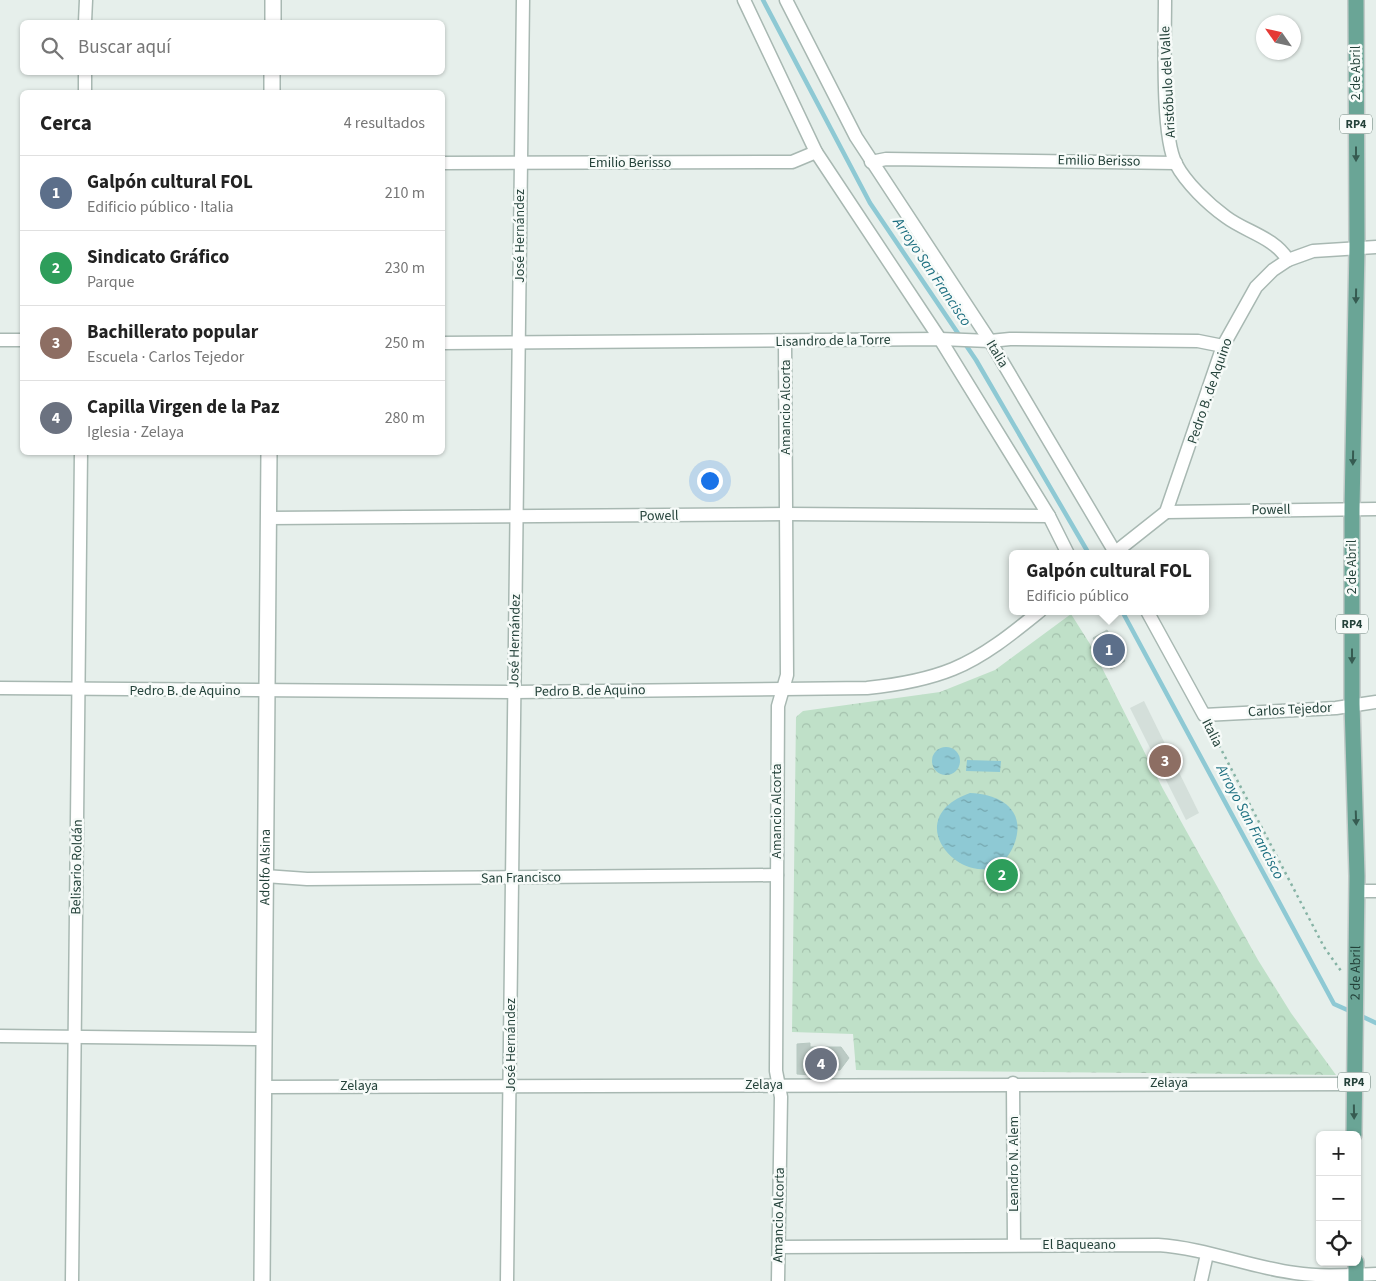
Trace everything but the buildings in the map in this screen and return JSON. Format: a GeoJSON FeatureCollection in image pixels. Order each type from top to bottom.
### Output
{"type":"FeatureCollection","features":[{"type":"Feature","properties":{"kind":"main road","name":"2 de Abril"},"geometry":{"type":"LineString","coordinates":[[1354,1131],[1357,1028],[1357,891],[1352,704],[1352,509],[1356,247],[1356,0]]}},
{"type":"Feature","properties":{"kind":"street"},"geometry":{"type":"LineString","coordinates":[[86,0],[86,20]]}},
{"type":"Feature","properties":{"kind":"street"},"geometry":{"type":"LineString","coordinates":[[273,0],[273,20]]}},
{"type":"Feature","properties":{"kind":"street","name":"José Hernández"},"geometry":{"type":"LineString","coordinates":[[507,1281],[511,1086],[510,999],[514,878],[514,692],[523,0]]}},
{"type":"Feature","properties":{"kind":"street"},"geometry":{"type":"LineString","coordinates":[[744,0],[816,152],[946,340],[1049,516],[1066,550]]}},
{"type":"Feature","properties":{"kind":"street","name":"Italia"},"geometry":{"type":"LineString","coordinates":[[786,0],[856,137],[1112,550]]}},
{"type":"Feature","properties":{"kind":"street","name":"Aristóbulo del Valle"},"geometry":{"type":"LineString","coordinates":[[1165,0],[1167,116],[1176,163]]}},
{"type":"Feature","properties":{"kind":"street"},"geometry":{"type":"LineString","coordinates":[[85,75],[85,90]]}},
{"type":"Feature","properties":{"kind":"street"},"geometry":{"type":"LineString","coordinates":[[272,75],[272,90]]}},
{"type":"Feature","properties":{"kind":"street","name":"Emilio Berisso"},"geometry":{"type":"LineString","coordinates":[[445,163],[792,162],[816,152]]}},
{"type":"Feature","properties":{"kind":"street","name":"Emilio Berisso"},"geometry":{"type":"LineString","coordinates":[[872,162],[886,159],[1176,163]]}},
{"type":"Feature","properties":{"kind":"street"},"geometry":{"type":"LineString","coordinates":[[1176,163],[1205,199],[1226,217],[1274,244],[1288,260]]}},
{"type":"Feature","properties":{"kind":"street"},"geometry":{"type":"LineString","coordinates":[[1356,247],[1376,247]]}},
{"type":"Feature","properties":{"kind":"street","name":"Pedro B. de Aquino"},"geometry":{"type":"LineString","coordinates":[[1118,550],[1154,524],[1166,512],[1223,346],[1256,287],[1273,270],[1288,260],[1313,251],[1356,247]]}},
{"type":"Feature","properties":{"kind":"street","name":"Lisandro de la Torre"},"geometry":{"type":"LineString","coordinates":[[445,343],[984,341],[1010,339],[1198,341],[1223,346]]}},
{"type":"Feature","properties":{"kind":"street"},"geometry":{"type":"LineString","coordinates":[[0,340],[20,340]]}},
{"type":"Feature","properties":{"kind":"street","name":"Amancio Alcorta"},"geometry":{"type":"LineString","coordinates":[[778,1281],[781,1096],[776,1071],[778,706],[787,675],[786,341]]}},
{"type":"Feature","properties":{"kind":"street","name":"Belisario Roldán"},"geometry":{"type":"LineString","coordinates":[[72,1281],[81,455]]}},
{"type":"Feature","properties":{"kind":"street","name":"Adolfo Alsina"},"geometry":{"type":"LineString","coordinates":[[262,1281],[269,455]]}},
{"type":"Feature","properties":{"kind":"street","name":"Powell"},"geometry":{"type":"LineString","coordinates":[[1166,512],[1376,509]]}},
{"type":"Feature","properties":{"kind":"street","name":"Powell"},"geometry":{"type":"LineString","coordinates":[[269,518],[516,518],[787,514],[1049,516]]}},
{"type":"Feature","properties":{"kind":"street","name":"Pedro B. de Aquino"},"geometry":{"type":"LineString","coordinates":[[0,688],[514,692],[867,688],[923,678],[954,668],[1034,615]]}},
{"type":"Feature","properties":{"kind":"street","name":"Italia"},"geometry":{"type":"LineString","coordinates":[[1149,615],[1204,715]]}},
{"type":"Feature","properties":{"kind":"street","name":"Carlos Tejedor"},"geometry":{"type":"LineString","coordinates":[[1204,715],[1336,708],[1352,704],[1376,702]]}},
{"type":"Feature","properties":{"kind":"street","name":"San Francisco"},"geometry":{"type":"LineString","coordinates":[[265,876],[307,879],[777,874]]}},
{"type":"Feature","properties":{"kind":"street"},"geometry":{"type":"LineString","coordinates":[[1357,891],[1376,891]]}},
{"type":"Feature","properties":{"kind":"street"},"geometry":{"type":"LineString","coordinates":[[0,1036],[264,1039]]}},
{"type":"Feature","properties":{"kind":"street","name":"Zelaya"},"geometry":{"type":"LineString","coordinates":[[264,1087],[1013,1083],[1354,1084]]}},
{"type":"Feature","properties":{"kind":"street","name":"Leandro N. Alem"},"geometry":{"type":"LineString","coordinates":[[1013,1083],[1014,1245]]}},
{"type":"Feature","properties":{"kind":"street","name":"El Baqueano"},"geometry":{"type":"LineString","coordinates":[[779,1247],[1158,1245],[1182,1248],[1294,1273],[1335,1277],[1356,1273],[1376,1274]]}},
{"type":"Feature","properties":{"kind":"street"},"geometry":{"type":"LineString","coordinates":[[1201,1281],[1207,1254]]}},
{"type":"Feature","properties":{"kind":"path","name":"Italia"},"geometry":{"type":"LineString","coordinates":[[1204,715],[1324,947],[1342,972],[1347,975],[1357,975]]}},
{"type":"Feature","properties":{"kind":"shaded area"},"geometry":{"type":"Polygon","coordinates":[[[1144,701],[1199,813],[1186,820],[1130,708],[1144,701]]]}},
{"type":"Feature","properties":{"kind":"green space"},"geometry":{"type":"Polygon","coordinates":[[[1072,615],[1090,644],[1163,789],[1258,960],[1291,1013],[1336,1075],[856,1070],[853,1034],[792,1032],[796,717],[803,711],[940,692],[995,670],[1072,615]]]}},
{"type":"Feature","properties":{"kind":"water"},"geometry":{"type":"Polygon","coordinates":[[[946,747],[956,751],[960,761],[956,771],[946,775],[936,771],[932,761],[936,751],[946,747]]]}},
{"type":"Feature","properties":{"kind":"water"},"geometry":{"type":"Polygon","coordinates":[[[967,760],[1001,761],[1000,772],[966,771],[967,760]]]}},
{"type":"Feature","properties":{"kind":"water"},"geometry":{"type":"Polygon","coordinates":[[[970,793],[991,796],[1000,800],[1013,812],[1017,821],[1015,842],[1002,862],[985,869],[967,866],[951,856],[940,841],[937,824],[946,807],[970,793]]]}},
{"type":"Feature","properties":{"kind":"waterway","name":"Arroyo San Francisco"},"geometry":{"type":"LineString","coordinates":[[763,0],[870,203],[976,360],[1087,550]]}},
{"type":"Feature","properties":{"kind":"waterway","name":"Arroyo San Francisco"},"geometry":{"type":"LineString","coordinates":[[1124,615],[1334,1004],[1352,1012]]}},
{"type":"Feature","properties":{"kind":"waterway","name":"Arroyo San Francisco"},"geometry":{"type":"LineString","coordinates":[[1359,1015],[1376,1023]]}},
{"type":"Feature","properties":{"kind":"place","name":"Galpón cultural FOL"},"geometry":{"type":"Point","coordinates":[1109,650]}},
{"type":"Feature","properties":{"kind":"place","name":"Bachillerato popular"},"geometry":{"type":"Point","coordinates":[1165,761]}},
{"type":"Feature","properties":{"kind":"place","name":"Sindicato Gráfico"},"geometry":{"type":"Point","coordinates":[1002,875]}},
{"type":"Feature","properties":{"kind":"place","name":"Capilla Virgen de la Paz"},"geometry":{"type":"Point","coordinates":[821,1064]}}]}
